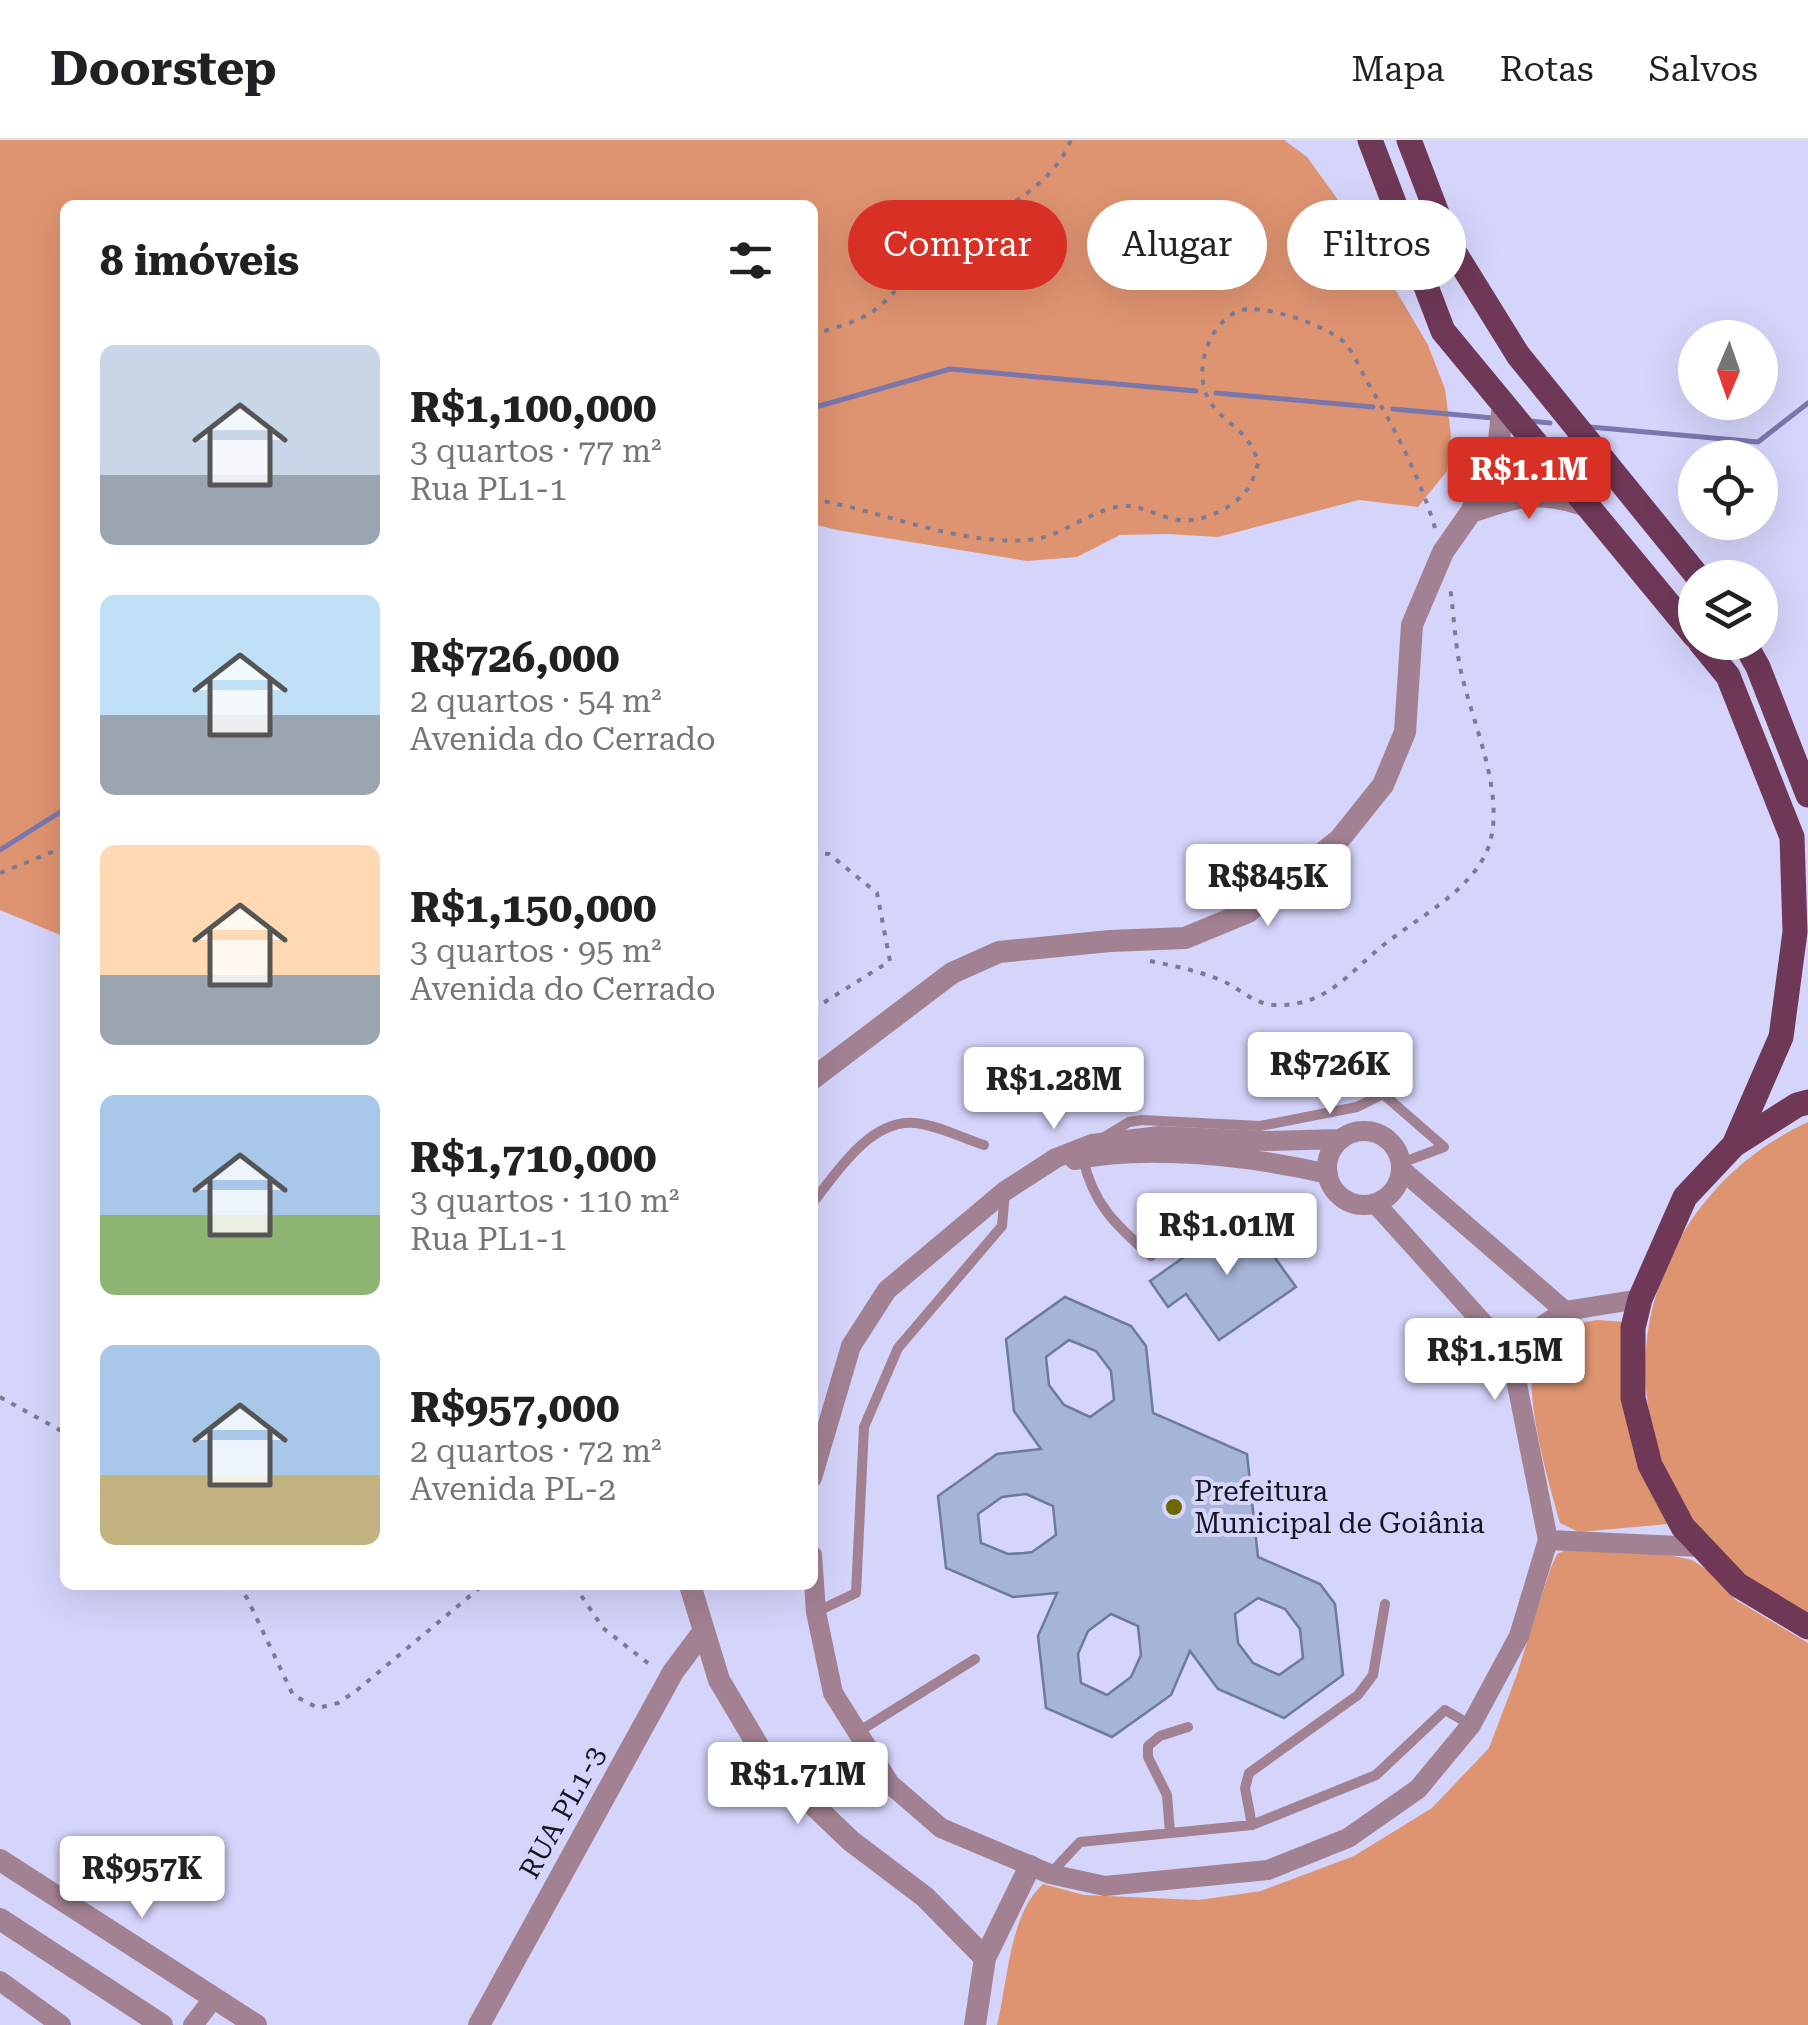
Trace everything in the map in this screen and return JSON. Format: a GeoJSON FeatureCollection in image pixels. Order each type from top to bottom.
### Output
{"type":"FeatureCollection","features":[{"type":"Feature","properties":{"kind":"main road"},"geometry":{"type":"LineString","coordinates":[[1370,140],[1443,331],[1678,615]]}},
{"type":"Feature","properties":{"kind":"main road"},"geometry":{"type":"LineString","coordinates":[[1409,140],[1448,242],[1518,356],[1684,560]]}},
{"type":"Feature","properties":{"kind":"main road"},"geometry":{"type":"LineString","coordinates":[[1715,660],[1728,676],[1792,837],[1795,932],[1780,1038],[1734,1145]]}},
{"type":"Feature","properties":{"kind":"main road"},"geometry":{"type":"LineString","coordinates":[[1754,660],[1808,795]]}},
{"type":"Feature","properties":{"kind":"main road"},"geometry":{"type":"LineString","coordinates":[[1808,1102],[1734,1145],[1685,1197],[1640,1299],[1633,1328],[1632,1398],[1650,1465],[1682,1527],[1738,1586],[1808,1627]]}},
{"type":"Feature","properties":{"kind":"street"},"geometry":{"type":"LineString","coordinates":[[818,1074],[952,973],[999,952],[1110,940],[1186,938],[1248,912],[1339,840],[1383,785],[1404,732],[1412,626],[1443,552],[1471,512],[1499,440],[1503,404]]}},
{"type":"Feature","properties":{"kind":"street"},"geometry":{"type":"LineString","coordinates":[[1471,512],[1528,494],[1554,495],[1588,506]]}},
{"type":"Feature","properties":{"kind":"street"},"geometry":{"type":"LineString","coordinates":[[818,1458],[852,1346],[887,1290],[1005,1191],[1056,1158],[1160,1136],[1265,1142],[1378,1133],[1397,1150],[1402,1166],[1565,1311]]}},
{"type":"Feature","properties":{"kind":"street"},"geometry":{"type":"LineString","coordinates":[[1328,1174],[1332,1150],[1340,1139]]}},
{"type":"Feature","properties":{"kind":"street"},"geometry":{"type":"LineString","coordinates":[[1265,1142],[1328,1174],[1340,1196],[1363,1205],[1375,1204],[1394,1191],[1402,1166]]}},
{"type":"Feature","properties":{"kind":"street"},"geometry":{"type":"LineString","coordinates":[[814,1590],[833,1693],[890,1784],[941,1828],[1040,1870],[1105,1886],[1268,1870],[1348,1838],[1418,1789],[1471,1725],[1519,1636],[1548,1540],[1510,1354],[1375,1204]]}},
{"type":"Feature","properties":{"kind":"street"},"geometry":{"type":"LineString","coordinates":[[1510,1354],[1528,1335],[1565,1311],[1640,1299]]}},
{"type":"Feature","properties":{"kind":"street"},"geometry":{"type":"LineString","coordinates":[[1548,1540],[1701,1547]]}},
{"type":"Feature","properties":{"kind":"street"},"geometry":{"type":"LineString","coordinates":[[691,1590],[719,1680],[767,1762],[851,1841],[925,1898],[984,1958]]}},
{"type":"Feature","properties":{"kind":"street","name":"RUA PL1-3"},"geometry":{"type":"LineString","coordinates":[[479,2025],[670,1679],[703,1632]]}},
{"type":"Feature","properties":{"kind":"street"},"geometry":{"type":"LineString","coordinates":[[0,1860],[256,2025]]}},
{"type":"Feature","properties":{"kind":"street"},"geometry":{"type":"LineString","coordinates":[[976,2025],[984,1958],[1040,1870]]}},
{"type":"Feature","properties":{"kind":"street"},"geometry":{"type":"LineString","coordinates":[[0,1919],[162,2025]]}},
{"type":"Feature","properties":{"kind":"street"},"geometry":{"type":"LineString","coordinates":[[0,1982],[60,2023]]}},
{"type":"Feature","properties":{"kind":"street"},"geometry":{"type":"LineString","coordinates":[[193,2025],[213,1999]]}},
{"type":"Feature","properties":{"kind":"lane"},"geometry":{"type":"LineString","coordinates":[[1265,1142],[1384,1094],[1444,1147],[1402,1166]]}},
{"type":"Feature","properties":{"kind":"lane"},"geometry":{"type":"LineString","coordinates":[[818,1196],[855,1148],[892,1128],[914,1123],[984,1145]]}},
{"type":"Feature","properties":{"kind":"lane"},"geometry":{"type":"LineString","coordinates":[[1087,1152],[1089,1182],[1110,1220],[1150,1256]]}},
{"type":"Feature","properties":{"kind":"lane"},"geometry":{"type":"LineString","coordinates":[[816,1612],[856,1592],[864,1427],[898,1348],[1002,1226],[1005,1191]]}},
{"type":"Feature","properties":{"kind":"lane"},"geometry":{"type":"LineString","coordinates":[[1252,1825],[1245,1788],[1249,1772],[1358,1695],[1373,1674],[1384,1604]]}},
{"type":"Feature","properties":{"kind":"lane"},"geometry":{"type":"LineString","coordinates":[[858,1732],[975,1659]]}},
{"type":"Feature","properties":{"kind":"lane"},"geometry":{"type":"LineString","coordinates":[[1040,1870],[1080,1842],[1252,1825],[1376,1776],[1445,1710],[1471,1725]]}},
{"type":"Feature","properties":{"kind":"lane"},"geometry":{"type":"LineString","coordinates":[[1170,1833],[1166,1795],[1148,1757],[1148,1746],[1160,1736],[1188,1727]]}},
{"type":"Feature","properties":{"kind":"path"},"geometry":{"type":"LineString","coordinates":[[818,333],[874,312],[923,261],[966,228],[1044,180],[1064,156],[1071,140]]}},
{"type":"Feature","properties":{"kind":"path"},"geometry":{"type":"LineString","coordinates":[[818,500],[937,531],[1023,540],[1047,538],[1111,509],[1129,506],[1192,521],[1212,515],[1248,490],[1258,462],[1248,440],[1207,397],[1201,374],[1212,336],[1236,312],[1256,308],[1314,325],[1344,342],[1402,439],[1443,552],[1461,671],[1496,823],[1485,855],[1463,882],[1322,998],[1294,1004],[1260,1003],[1204,974],[1135,960]]}},
{"type":"Feature","properties":{"kind":"path"},"geometry":{"type":"LineString","coordinates":[[0,873],[60,849]]}},
{"type":"Feature","properties":{"kind":"path"},"geometry":{"type":"LineString","coordinates":[[818,853],[829,854],[877,893],[890,962],[818,1006]]}},
{"type":"Feature","properties":{"kind":"path"},"geometry":{"type":"LineString","coordinates":[[0,1396],[60,1430]]}},
{"type":"Feature","properties":{"kind":"path"},"geometry":{"type":"LineString","coordinates":[[241,1590],[293,1695],[318,1708],[338,1704],[356,1691],[477,1590]]}},
{"type":"Feature","properties":{"kind":"path"},"geometry":{"type":"LineString","coordinates":[[577,1590],[603,1628],[670,1679]]}},
{"type":"Feature","properties":{"kind":"shaded area"},"geometry":{"type":"Polygon","coordinates":[[[0,140],[1284,140],[1307,157],[1338,200],[1287,200],[1287,290],[1396,290],[1428,345],[1445,389],[1451,435],[1447,471],[1418,507],[1359,500],[1218,537],[1120,535],[1077,557],[1027,561],[818,525],[818,200],[60,200],[60,935],[0,910],[0,140]]]}},
{"type":"Feature","properties":{"kind":"shaded area"},"geometry":{"type":"Polygon","coordinates":[[[1808,1122],[1808,1614],[1743,1575],[1693,1520],[1663,1465],[1646,1387],[1647,1340],[1656,1294],[1673,1251],[1698,1211],[1729,1176],[1766,1146],[1808,1122]]]}},
{"type":"Feature","properties":{"kind":"shaded area"},"geometry":{"type":"Polygon","coordinates":[[[1596,1320],[1627,1322],[1668,1524],[1579,1532],[1560,1523],[1537,1430],[1531,1379],[1534,1358],[1540,1341],[1551,1332],[1596,1320]]]}},
{"type":"Feature","properties":{"kind":"shaded area"},"geometry":{"type":"Polygon","coordinates":[[[1576,1546],[1654,1552],[1692,1560],[1709,1571],[1736,1600],[1808,1643],[1808,2025],[997,2025],[1016,1931],[1032,1897],[1043,1884],[1084,1895],[1199,1900],[1261,1891],[1354,1856],[1432,1808],[1489,1748],[1550,1570],[1557,1554],[1576,1546]]]}},
{"type":"Feature","properties":{"kind":"building"},"geometry":{"type":"Polygon","coordinates":[[[1244,1215],[1296,1287],[1219,1340],[1186,1294],[1168,1307],[1150,1281],[1244,1215]]]}},
{"type":"Feature","properties":{"kind":"building"},"geometry":{"type":"Polygon","coordinates":[[[1065,1297],[1131,1326],[1146,1346],[1153,1413],[1247,1454],[1258,1557],[1320,1584],[1335,1604],[1343,1675],[1284,1718],[1218,1689],[1190,1651],[1171,1695],[1112,1737],[1046,1708],[1038,1636],[1057,1593],[1013,1597],[946,1568],[938,1496],[997,1454],[1041,1449],[1014,1411],[1006,1339],[1065,1297]],[[1069,1340],[1046,1357],[1049,1385],[1064,1405],[1090,1417],[1114,1400],[1111,1371],[1096,1351],[1069,1340]],[[1026,1494],[1002,1497],[978,1514],[981,1543],[1008,1554],[1024,1553],[1032,1552],[1056,1535],[1053,1506],[1026,1494]],[[1258,1598],[1235,1614],[1238,1643],[1253,1663],[1279,1675],[1303,1658],[1300,1629],[1285,1609],[1258,1598]],[[1111,1614],[1088,1631],[1078,1654],[1081,1683],[1107,1695],[1131,1677],[1141,1655],[1138,1626],[1111,1614]]]}},
{"type":"Feature","properties":{"kind":"waterway"},"geometry":{"type":"LineString","coordinates":[[818,406],[950,369],[1196,391]]}},
{"type":"Feature","properties":{"kind":"waterway"},"geometry":{"type":"LineString","coordinates":[[1216,393],[1373,407]]}},
{"type":"Feature","properties":{"kind":"waterway"},"geometry":{"type":"LineString","coordinates":[[1590,427],[1758,442],[1808,403]]}},
{"type":"Feature","properties":{"kind":"waterway"},"geometry":{"type":"LineString","coordinates":[[1393,409],[1493,418]]}},
{"type":"Feature","properties":{"kind":"waterway"},"geometry":{"type":"LineString","coordinates":[[1530,421],[1550,423]]}},
{"type":"Feature","properties":{"kind":"waterway"},"geometry":{"type":"LineString","coordinates":[[0,850],[60,812]]}},
{"type":"Feature","properties":{"kind":"place","name":"Prefeitura Municipal de Goiânia"},"geometry":{"type":"Point","coordinates":[1174,1507]}}]}
